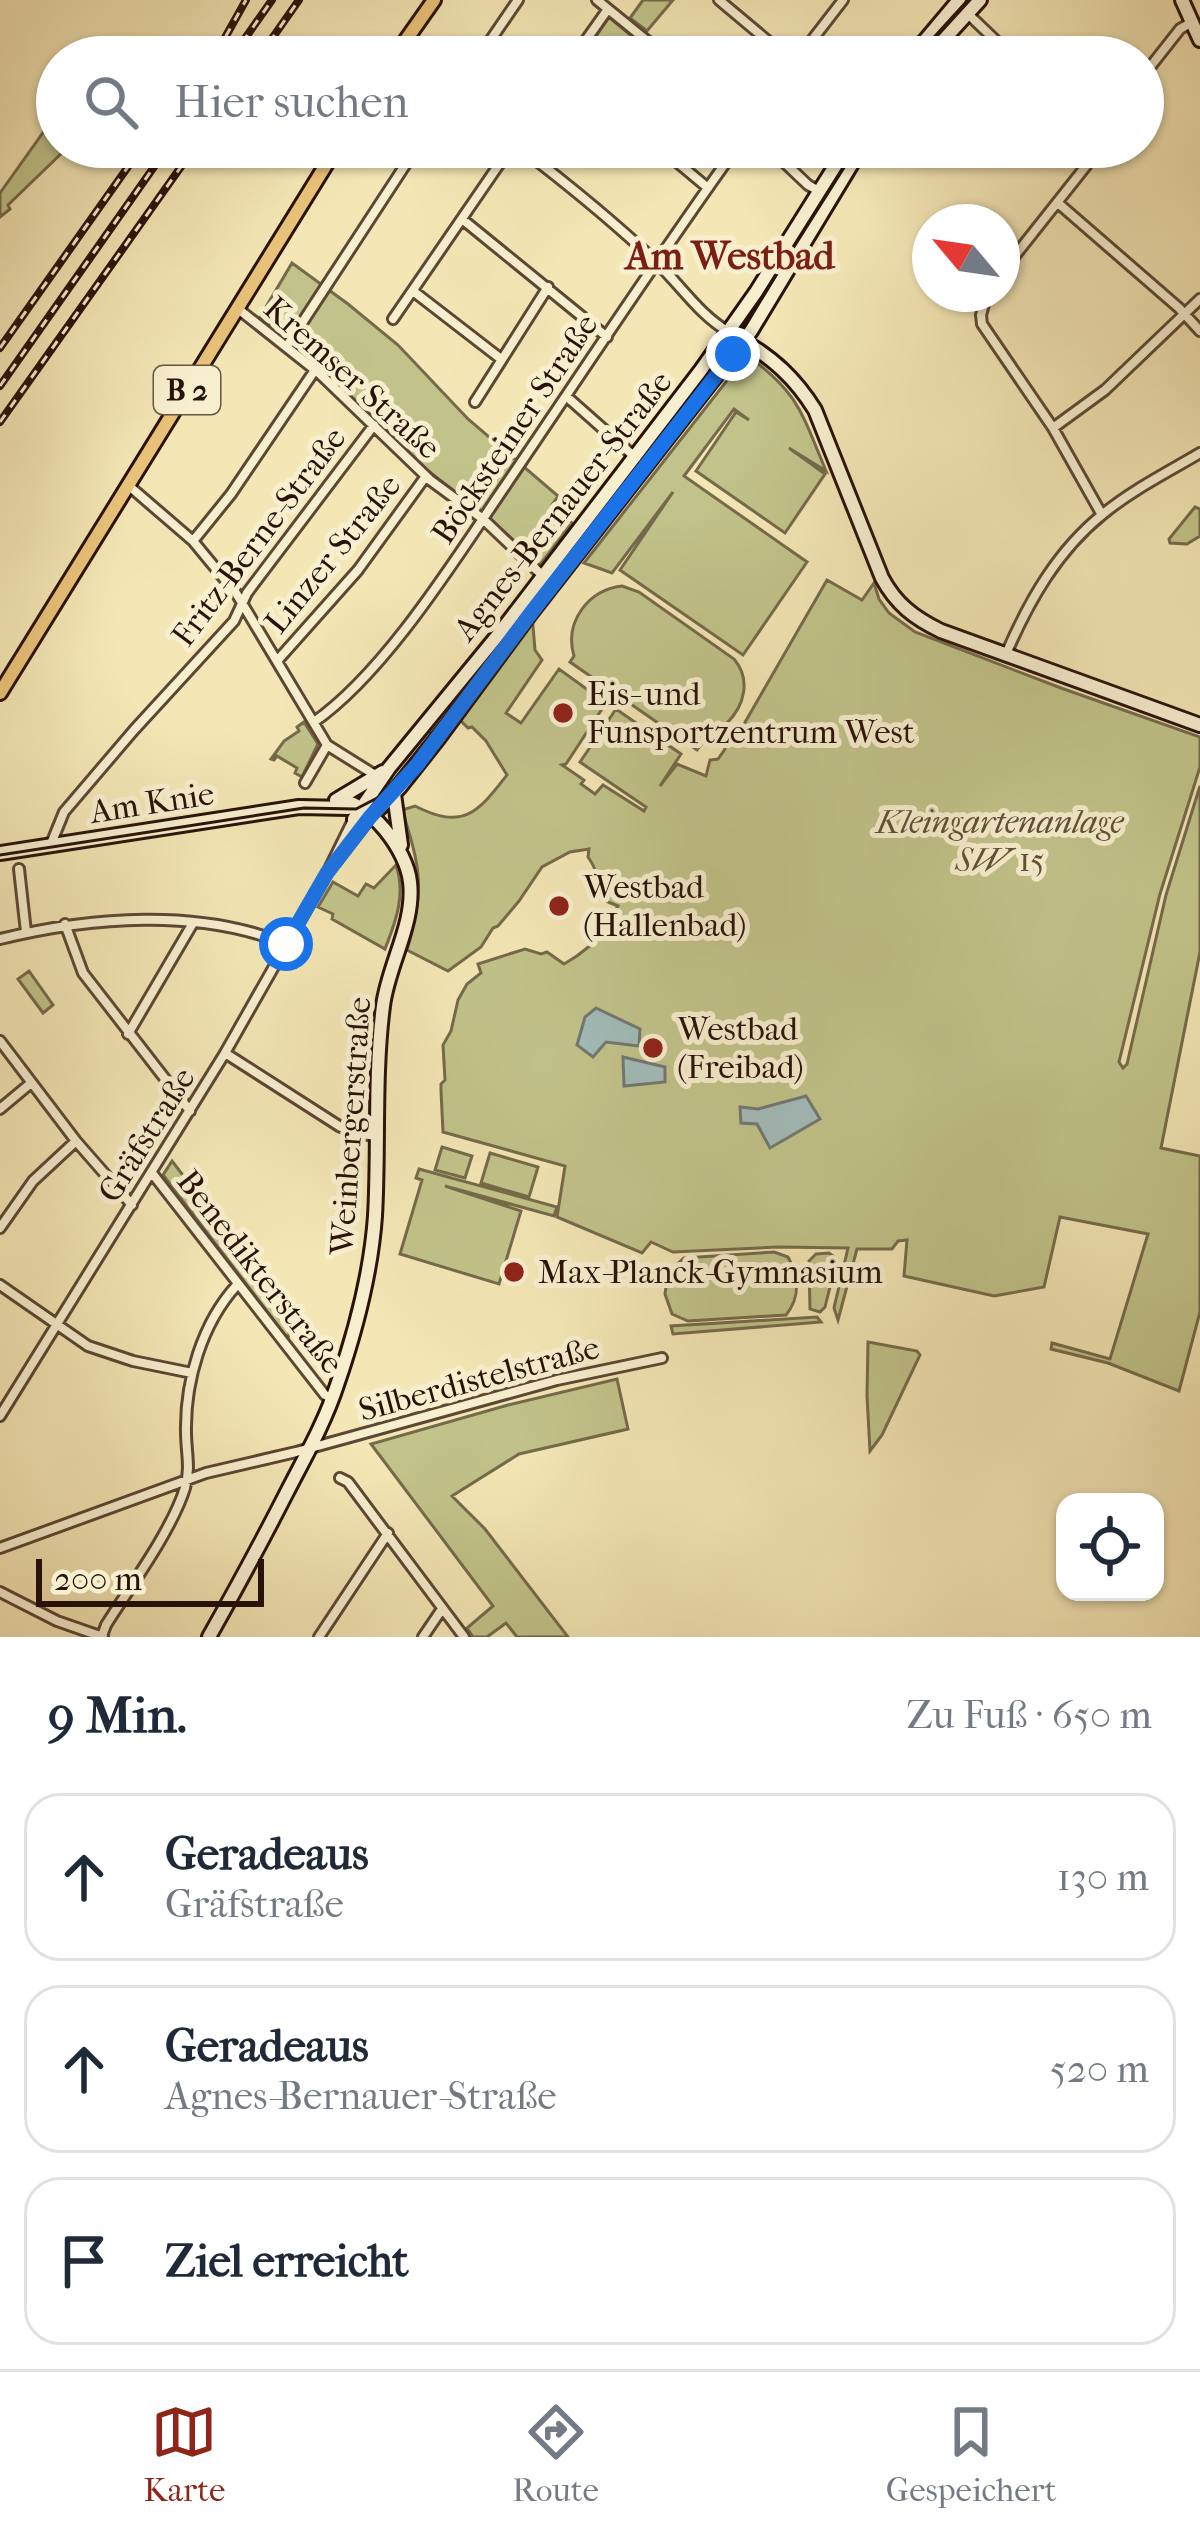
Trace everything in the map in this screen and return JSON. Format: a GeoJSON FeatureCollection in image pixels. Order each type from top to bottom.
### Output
{"type":"FeatureCollection","features":[{"type":"Feature","properties":{"kind":"main road"},"geometry":{"type":"LineString","coordinates":[[409,36],[434,0]]}},
{"type":"Feature","properties":{"kind":"main road"},"geometry":{"type":"LineString","coordinates":[[948,36],[980,0]]}},
{"type":"Feature","properties":{"kind":"main road"},"geometry":{"type":"LineString","coordinates":[[928,36],[956,1]]}},
{"type":"Feature","properties":{"kind":"main road"},"geometry":{"type":"LineString","coordinates":[[1183,1],[1200,40]]}},
{"type":"Feature","properties":{"kind":"main road","name":"B 2"},"geometry":{"type":"LineString","coordinates":[[0,693],[324,168]]}},
{"type":"Feature","properties":{"kind":"main road","name":"Agnes-Bernauer-Straße"},"geometry":{"type":"LineString","coordinates":[[356,789],[382,772],[453,693],[636,458],[729,332],[834,168]]}},
{"type":"Feature","properties":{"kind":"main road","name":"Agnes-Bernauer-Straße"},"geometry":{"type":"LineString","coordinates":[[363,811],[394,793],[743,340],[850,168]]}},
{"type":"Feature","properties":{"kind":"main road"},"geometry":{"type":"LineString","coordinates":[[729,332],[782,367],[815,410],[883,578],[901,606],[941,632],[1200,725]]}},
{"type":"Feature","properties":{"kind":"main road","name":"Agnes-Bernauer-Straße"},"geometry":{"type":"LineString","coordinates":[[363,811],[382,772]]}},
{"type":"Feature","properties":{"kind":"main road","name":"Am Knie"},"geometry":{"type":"LineString","coordinates":[[312,808],[356,789]]}},
{"type":"Feature","properties":{"kind":"main road","name":"Weinbergerstraße"},"geometry":{"type":"LineString","coordinates":[[209,1637],[332,1399],[370,1258],[378,1039],[384,995],[410,906],[394,793]]}},
{"type":"Feature","properties":{"kind":"main road"},"geometry":{"type":"LineString","coordinates":[[336,800],[348,800],[363,811],[392,838],[404,857]]}},
{"type":"Feature","properties":{"kind":"main road","name":"Am Knie"},"geometry":{"type":"LineString","coordinates":[[0,853],[299,807],[363,811]]}},
{"type":"Feature","properties":{"kind":"street"},"geometry":{"type":"LineString","coordinates":[[493,36],[518,0]]}},
{"type":"Feature","properties":{"kind":"street"},"geometry":{"type":"LineString","coordinates":[[597,0],[641,36]]}},
{"type":"Feature","properties":{"kind":"street"},"geometry":{"type":"LineString","coordinates":[[719,0],[762,36]]}},
{"type":"Feature","properties":{"kind":"street"},"geometry":{"type":"LineString","coordinates":[[814,36],[840,1]]}},
{"type":"Feature","properties":{"kind":"street"},"geometry":{"type":"LineString","coordinates":[[589,36],[608,9]]}},
{"type":"Feature","properties":{"kind":"street"},"geometry":{"type":"LineString","coordinates":[[968,14],[991,36]]}},
{"type":"Feature","properties":{"kind":"street"},"geometry":{"type":"LineString","coordinates":[[1164,49],[1192,22]]}},
{"type":"Feature","properties":{"kind":"street"},"geometry":{"type":"LineString","coordinates":[[287,346],[402,168]]}},
{"type":"Feature","properties":{"kind":"street"},"geometry":{"type":"LineString","coordinates":[[393,319],[500,168]]}},
{"type":"Feature","properties":{"kind":"street"},"geometry":{"type":"LineString","coordinates":[[544,168],[658,263],[714,323],[729,332]]}},
{"type":"Feature","properties":{"kind":"street"},"geometry":{"type":"LineString","coordinates":[[684,168],[708,188]]}},
{"type":"Feature","properties":{"kind":"street","name":"Böcksteiner Straße"},"geometry":{"type":"LineString","coordinates":[[314,722],[368,672],[443,576],[722,168]]}},
{"type":"Feature","properties":{"kind":"street"},"geometry":{"type":"LineString","coordinates":[[792,168],[819,191]]}},
{"type":"Feature","properties":{"kind":"street"},"geometry":{"type":"LineString","coordinates":[[1020,250],[1084,168]]}},
{"type":"Feature","properties":{"kind":"street"},"geometry":{"type":"LineString","coordinates":[[1058,203],[1200,331]]}},
{"type":"Feature","properties":{"kind":"street"},"geometry":{"type":"LineString","coordinates":[[462,219],[607,337]]}},
{"type":"Feature","properties":{"kind":"street"},"geometry":{"type":"LineString","coordinates":[[476,402],[548,287]]}},
{"type":"Feature","properties":{"kind":"street"},"geometry":{"type":"LineString","coordinates":[[413,291],[501,359]]}},
{"type":"Feature","properties":{"kind":"street"},"geometry":{"type":"LineString","coordinates":[[1053,428],[1105,390],[1200,298]]}},
{"type":"Feature","properties":{"kind":"street","name":"Kremser Straße"},"geometry":{"type":"LineString","coordinates":[[237,308],[315,370],[426,476],[483,519],[544,577]]}},
{"type":"Feature","properties":{"kind":"street"},"geometry":{"type":"LineString","coordinates":[[982,312],[982,323],[1053,428],[1102,514]]}},
{"type":"Feature","properties":{"kind":"street"},"geometry":{"type":"LineString","coordinates":[[193,541],[231,494],[315,370]]}},
{"type":"Feature","properties":{"kind":"street"},"geometry":{"type":"LineString","coordinates":[[566,397],[636,458]]}},
{"type":"Feature","properties":{"kind":"street","name":"Fritz-Berne-Straße"},"geometry":{"type":"LineString","coordinates":[[51,845],[64,812],[234,622],[247,593],[374,425]]}},
{"type":"Feature","properties":{"kind":"street"},"geometry":{"type":"LineString","coordinates":[[1005,656],[1030,604],[1072,544],[1102,514],[1200,453]]}},
{"type":"Feature","properties":{"kind":"street","name":"Linzer Straße"},"geometry":{"type":"LineString","coordinates":[[277,662],[358,570],[426,476]]}},
{"type":"Feature","properties":{"kind":"street"},"geometry":{"type":"LineString","coordinates":[[128,485],[193,541],[243,604],[327,745],[382,772]]}},
{"type":"Feature","properties":{"kind":"street"},"geometry":{"type":"LineString","coordinates":[[305,783],[327,745]]}},
{"type":"Feature","properties":{"kind":"street","name":"Gräfstraße"},"geometry":{"type":"LineString","coordinates":[[327,873],[363,811]]}},
{"type":"Feature","properties":{"kind":"street","name":"Gräfstraße"},"geometry":{"type":"LineString","coordinates":[[0,1416],[225,1053],[363,811]]}},
{"type":"Feature","properties":{"kind":"street"},"geometry":{"type":"LineString","coordinates":[[19,868],[26,932]]}},
{"type":"Feature","properties":{"kind":"street"},"geometry":{"type":"LineString","coordinates":[[0,939],[98,921],[193,923],[286,944]]}},
{"type":"Feature","properties":{"kind":"street"},"geometry":{"type":"LineString","coordinates":[[128,1034],[193,923]]}},
{"type":"Feature","properties":{"kind":"street"},"geometry":{"type":"LineString","coordinates":[[65,924],[83,973],[190,1111]]}},
{"type":"Feature","properties":{"kind":"street"},"geometry":{"type":"LineString","coordinates":[[0,1041],[132,1205]]}},
{"type":"Feature","properties":{"kind":"street"},"geometry":{"type":"LineString","coordinates":[[225,1053],[339,1126],[376,1136]]}},
{"type":"Feature","properties":{"kind":"street"},"geometry":{"type":"LineString","coordinates":[[0,1108],[31,1083]]}},
{"type":"Feature","properties":{"kind":"street"},"geometry":{"type":"LineString","coordinates":[[0,1228],[33,1181],[76,1141]]}},
{"type":"Feature","properties":{"kind":"street","name":"Benedikterstraße"},"geometry":{"type":"LineString","coordinates":[[152,1173],[332,1399]]}},
{"type":"Feature","properties":{"kind":"street"},"geometry":{"type":"LineString","coordinates":[[0,1592],[57,1621],[103,1637],[178,1508],[190,1468],[186,1431],[192,1373],[221,1303],[237,1285]]}},
{"type":"Feature","properties":{"kind":"street"},"geometry":{"type":"LineString","coordinates":[[0,1286],[88,1346],[192,1373]]}},
{"type":"Feature","properties":{"kind":"street","name":"Silberdistelstraße"},"geometry":{"type":"LineString","coordinates":[[0,1548],[188,1479],[557,1380],[662,1358]]}},
{"type":"Feature","properties":{"kind":"street"},"geometry":{"type":"LineString","coordinates":[[340,1478],[388,1533],[464,1637]]}},
{"type":"Feature","properties":{"kind":"street"},"geometry":{"type":"LineString","coordinates":[[319,1637],[388,1533]]}},
{"type":"Feature","properties":{"kind":"street"},"geometry":{"type":"LineString","coordinates":[[423,1637],[442,1609]]}},
{"type":"Feature","properties":{"kind":"green space"},"geometry":{"type":"Polygon","coordinates":[[[643,0],[673,0],[647,31],[630,18],[643,0]]]}},
{"type":"Feature","properties":{"kind":"green space"},"geometry":{"type":"Polygon","coordinates":[[[609,17],[632,36],[596,36],[609,17]]]}},
{"type":"Feature","properties":{"kind":"green space"},"geometry":{"type":"Polygon","coordinates":[[[36,142],[36,168],[46,168],[0,217],[0,193],[36,142]]]}},
{"type":"Feature","properties":{"kind":"green space"},"geometry":{"type":"Polygon","coordinates":[[[292,263],[398,345],[468,419],[558,496],[552,505],[572,523],[540,565],[427,470],[316,363],[260,317],[292,263]]]}},
{"type":"Feature","properties":{"kind":"green space"},"geometry":{"type":"Polygon","coordinates":[[[747,355],[789,394],[826,471],[789,448],[825,474],[785,533],[696,471],[736,412],[749,420],[734,409],[684,476],[807,562],[743,655],[620,570],[673,492],[612,573],[584,563],[747,355]]]}},
{"type":"Feature","properties":{"kind":"green space"},"geometry":{"type":"Polygon","coordinates":[[[693,385],[700,391],[436,737],[425,729],[693,385]]]}},
{"type":"Feature","properties":{"kind":"green space"},"geometry":{"type":"Polygon","coordinates":[[[1195,507],[1200,509],[1200,536],[1187,544],[1170,543],[1169,539],[1195,507]]]}},
{"type":"Feature","properties":{"kind":"green space","name":"Kleingartenanlage SW 15"},"geometry":{"type":"Polygon","coordinates":[[[827,580],[862,600],[874,583],[889,613],[915,632],[1200,737],[1200,767],[1160,894],[1119,1062],[1123,1068],[1127,1064],[1166,895],[1200,786],[1200,952],[1161,1148],[1200,1156],[1200,1312],[1179,1391],[1108,1363],[1051,1349],[1052,1343],[1110,1359],[1148,1234],[1060,1217],[1044,1287],[994,1296],[904,1276],[907,1240],[898,1241],[892,1249],[857,1249],[838,1320],[834,1308],[848,1248],[673,1252],[651,1242],[642,1253],[557,1217],[565,1166],[443,1132],[443,1045],[458,1000],[481,973],[478,964],[525,949],[547,952],[564,964],[608,928],[618,906],[596,897],[597,876],[589,849],[570,852],[542,867],[481,947],[448,971],[407,950],[418,880],[402,810],[415,806],[446,817],[469,814],[507,775],[486,741],[457,717],[532,614],[535,650],[542,660],[506,713],[521,723],[559,669],[606,703],[562,765],[595,794],[603,785],[644,811],[646,807],[580,762],[616,709],[681,754],[660,786],[677,764],[706,776],[710,760],[718,759],[725,749],[728,729],[740,731],[827,580]]]}},
{"type":"Feature","properties":{"kind":"green space"},"geometry":{"type":"Polygon","coordinates":[[[622,586],[639,592],[734,659],[743,675],[738,708],[697,750],[570,662],[574,656],[572,631],[582,610],[599,594],[622,586]]]}},
{"type":"Feature","properties":{"kind":"green space"},"geometry":{"type":"Polygon","coordinates":[[[304,722],[318,744],[302,777],[295,773],[297,768],[277,756],[271,759],[304,722]]]}},
{"type":"Feature","properties":{"kind":"green space"},"geometry":{"type":"Polygon","coordinates":[[[396,865],[400,897],[385,949],[318,907],[333,882],[358,896],[366,884],[374,888],[396,865]]]}},
{"type":"Feature","properties":{"kind":"green space"},"geometry":{"type":"Polygon","coordinates":[[[29,971],[53,1005],[43,1013],[18,979],[29,971]]]}},
{"type":"Feature","properties":{"kind":"green space"},"geometry":{"type":"Polygon","coordinates":[[[442,1147],[472,1156],[465,1178],[435,1170],[442,1147]]]}},
{"type":"Feature","properties":{"kind":"green space"},"geometry":{"type":"Polygon","coordinates":[[[490,1153],[538,1167],[529,1197],[481,1183],[490,1153]]]}},
{"type":"Feature","properties":{"kind":"green space"},"geometry":{"type":"Polygon","coordinates":[[[172,1161],[292,1317],[288,1339],[163,1175],[172,1161]]]}},
{"type":"Feature","properties":{"kind":"green space"},"geometry":{"type":"Polygon","coordinates":[[[419,1169],[557,1207],[554,1216],[445,1186],[521,1211],[499,1284],[400,1254],[422,1180],[416,1178],[419,1169]]]}},
{"type":"Feature","properties":{"kind":"green space"},"geometry":{"type":"Polygon","coordinates":[[[774,1252],[788,1257],[796,1279],[796,1294],[786,1315],[688,1321],[672,1314],[665,1294],[668,1272],[684,1258],[774,1252]]]}},
{"type":"Feature","properties":{"kind":"green space"},"geometry":{"type":"Polygon","coordinates":[[[829,1253],[837,1259],[820,1312],[810,1309],[809,1261],[816,1254],[829,1253]]]}},
{"type":"Feature","properties":{"kind":"green space"},"geometry":{"type":"Polygon","coordinates":[[[817,1317],[821,1322],[673,1334],[671,1326],[817,1317]]]}},
{"type":"Feature","properties":{"kind":"green space"},"geometry":{"type":"Polygon","coordinates":[[[868,1342],[920,1355],[870,1451],[867,1396],[868,1342]]]}},
{"type":"Feature","properties":{"kind":"green space"},"geometry":{"type":"Polygon","coordinates":[[[617,1379],[628,1429],[519,1454],[452,1496],[485,1529],[568,1637],[517,1637],[506,1623],[487,1637],[473,1637],[467,1628],[493,1606],[371,1444],[617,1379]]]}},
{"type":"Feature","properties":{"kind":"water"},"geometry":{"type":"Polygon","coordinates":[[[596,1008],[640,1029],[639,1046],[606,1042],[593,1057],[577,1045],[585,1017],[596,1008]]]}},
{"type":"Feature","properties":{"kind":"water"},"geometry":{"type":"Polygon","coordinates":[[[623,1057],[665,1067],[665,1082],[624,1086],[623,1057]]]}},
{"type":"Feature","properties":{"kind":"water"},"geometry":{"type":"Polygon","coordinates":[[[806,1096],[820,1119],[770,1148],[757,1124],[741,1123],[740,1107],[758,1109],[806,1096]]]}},
{"type":"Feature","properties":{"kind":"tram line"},"geometry":{"type":"LineString","coordinates":[[935,36],[968,0]]}},
{"type":"Feature","properties":{"kind":"tram line"},"geometry":{"type":"LineString","coordinates":[[0,855],[304,808],[356,809],[381,796],[730,348],[844,168]]}},
{"type":"Feature","properties":{"kind":"railway"},"geometry":{"type":"LineString","coordinates":[[226,36],[246,0]]}},
{"type":"Feature","properties":{"kind":"railway"},"geometry":{"type":"LineString","coordinates":[[247,36],[272,0]]}},
{"type":"Feature","properties":{"kind":"railway"},"geometry":{"type":"LineString","coordinates":[[274,36],[299,0]]}},
{"type":"Feature","properties":{"kind":"railway"},"geometry":{"type":"LineString","coordinates":[[0,348],[127,168]]}},
{"type":"Feature","properties":{"kind":"railway"},"geometry":{"type":"LineString","coordinates":[[0,386],[153,168]]}},
{"type":"Feature","properties":{"kind":"railway"},"geometry":{"type":"LineString","coordinates":[[0,422],[180,168]]}},
{"type":"Feature","properties":{"kind":"place","name":"Eis- und Funsportzentrum West"},"geometry":{"type":"Point","coordinates":[563,713]}},
{"type":"Feature","properties":{"kind":"place","name":"Westbad (Hallenbad)"},"geometry":{"type":"Point","coordinates":[559,906]}},
{"type":"Feature","properties":{"kind":"place","name":"Westbad (Freibad)"},"geometry":{"type":"Point","coordinates":[653,1048]}},
{"type":"Feature","properties":{"kind":"place","name":"Max-Planck-Gymnasium"},"geometry":{"type":"Point","coordinates":[514,1272]}},
{"type":"Feature","properties":{"kind":"district","name":"Am Westbad"},"geometry":{"type":"Point","coordinates":[730,256]}},
{"type":"Feature","properties":{"kind":"route"},"geometry":{"type":"LineString","coordinates":[[286,944],[327,873],[417,765],[733,354]]}}]}
